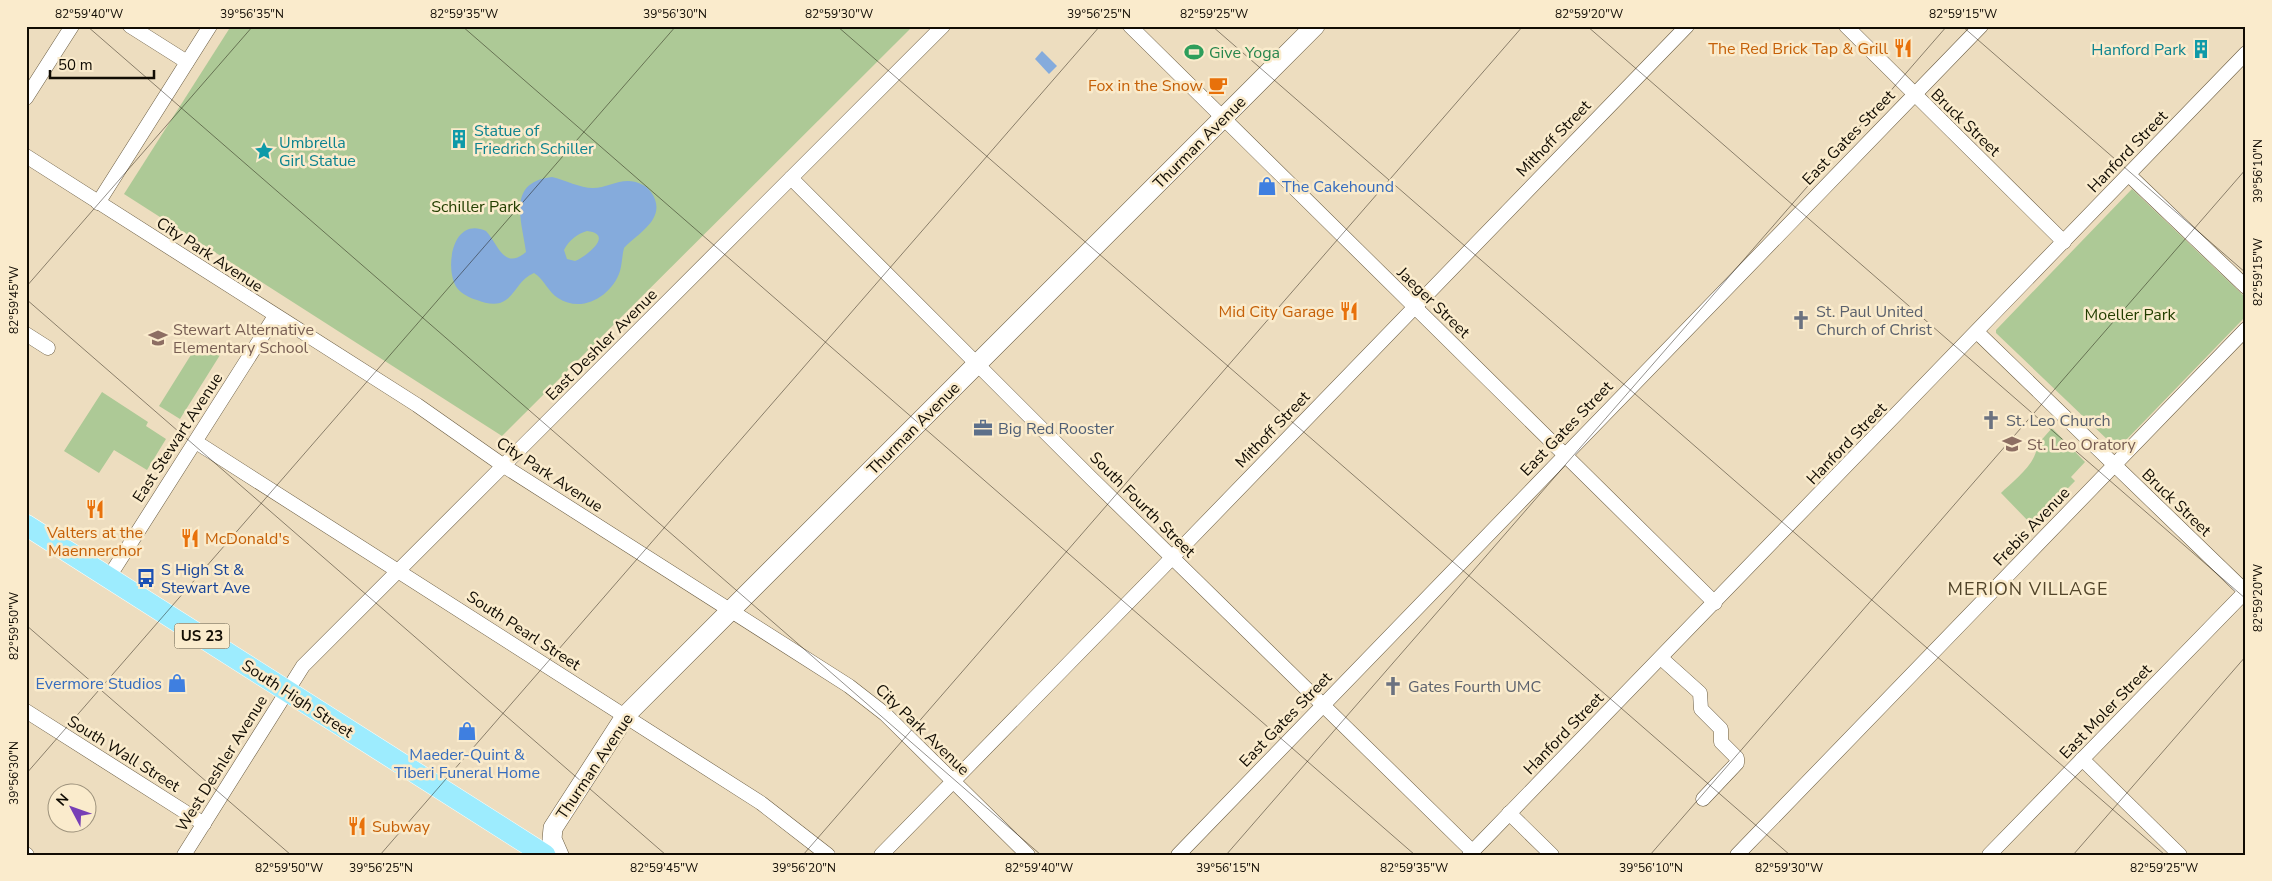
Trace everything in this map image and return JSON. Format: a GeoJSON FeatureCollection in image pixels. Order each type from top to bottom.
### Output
{"type":"FeatureCollection","features":[{"type":"Feature","properties":{"kind":"main road","name":"South High Street"},"geometry":{"type":"LineString","coordinates":[[26,525],[545,855]]}},
{"type":"Feature","properties":{"kind":"street"},"geometry":{"type":"LineString","coordinates":[[26,98],[72,26]]}},
{"type":"Feature","properties":{"kind":"street"},"geometry":{"type":"LineString","coordinates":[[130,26],[187,62]]}},
{"type":"Feature","properties":{"kind":"street"},"geometry":{"type":"LineString","coordinates":[[98,202],[210,26]]}},
{"type":"Feature","properties":{"kind":"street","name":"East Deshler Avenue"},"geometry":{"type":"LineString","coordinates":[[287,690],[303,666],[943,26]]}},
{"type":"Feature","properties":{"kind":"street","name":"Jaeger Street"},"geometry":{"type":"LineString","coordinates":[[1130,26],[1715,603]]}},
{"type":"Feature","properties":{"kind":"street","name":"Thurman Avenue"},"geometry":{"type":"LineString","coordinates":[[559,855],[552,839],[553,828],[626,715],[1315,26]]}},
{"type":"Feature","properties":{"kind":"street","name":"Mithoff Street"},"geometry":{"type":"LineString","coordinates":[[881,855],[1172,558],[1687,26]]}},
{"type":"Feature","properties":{"kind":"street","name":"Bruck Street"},"geometry":{"type":"LineString","coordinates":[[1846,26],[2064,242]]}},
{"type":"Feature","properties":{"kind":"street","name":"East Gates Street"},"geometry":{"type":"LineString","coordinates":[[1178,855],[1981,26]]}},
{"type":"Feature","properties":{"kind":"street","name":"Hanford Street"},"geometry":{"type":"LineString","coordinates":[[1471,853],[2246,53]]}},
{"type":"Feature","properties":{"kind":"street","name":"City Park Avenue"},"geometry":{"type":"LineString","coordinates":[[26,156],[417,405],[504,466],[875,704],[1028,855]]}},
{"type":"Feature","properties":{"kind":"street"},"geometry":{"type":"LineString","coordinates":[[2128,175],[2246,288]]}},
{"type":"Feature","properties":{"kind":"street","name":"South Fourth Street"},"geometry":{"type":"LineString","coordinates":[[791,178],[1471,853]]}},
{"type":"Feature","properties":{"kind":"street","name":"East Stewart Avenue"},"geometry":{"type":"LineString","coordinates":[[108,577],[275,316]]}},
{"type":"Feature","properties":{"kind":"street","name":"Frebis Avenue"},"geometry":{"type":"LineString","coordinates":[[1736,855],[2246,329]]}},
{"type":"Feature","properties":{"kind":"street","name":"Bruck Street"},"geometry":{"type":"LineString","coordinates":[[1977,332],[2246,592]]}},
{"type":"Feature","properties":{"kind":"street"},"geometry":{"type":"LineString","coordinates":[[26,334],[48,348]]}},
{"type":"Feature","properties":{"kind":"street","name":"South Pearl Street"},"geometry":{"type":"LineString","coordinates":[[196,442],[761,803],[828,855]]}},
{"type":"Feature","properties":{"kind":"street","name":"East Moler Street"},"geometry":{"type":"LineString","coordinates":[[1989,855],[2246,592]]}},
{"type":"Feature","properties":{"kind":"street"},"geometry":{"type":"LineString","coordinates":[[1661,658],[1700,693],[1701,709],[1722,728],[1721,742],[1737,758],[1737,763],[1703,799]]}},
{"type":"Feature","properties":{"kind":"street","name":"West Deshler Avenue"},"geometry":{"type":"LineString","coordinates":[[184,855],[287,690]]}},
{"type":"Feature","properties":{"kind":"street","name":"South Wall Street"},"geometry":{"type":"LineString","coordinates":[[26,711],[204,824]]}},
{"type":"Feature","properties":{"kind":"street"},"geometry":{"type":"LineString","coordinates":[[2082,759],[2180,855]]}},
{"type":"Feature","properties":{"kind":"street"},"geometry":{"type":"LineString","coordinates":[[1509,813],[1552,855]]}},
{"type":"Feature","properties":{"kind":"green space","name":"Schiller Park"},"geometry":{"type":"Polygon","coordinates":[[[231,26],[913,26],[502,436],[124,194],[231,26]]]}},
{"type":"Feature","properties":{"kind":"green space","name":"Moeller Park"},"geometry":{"type":"Polygon","coordinates":[[[2132,189],[2244,296],[2246,299],[2246,316],[2126,440],[2111,443],[1996,333],[1996,330],[2132,189]]]}},
{"type":"Feature","properties":{"kind":"green space"},"geometry":{"type":"Polygon","coordinates":[[[199,342],[220,355],[180,419],[159,406],[199,342]]]}},
{"type":"Feature","properties":{"kind":"green space"},"geometry":{"type":"Polygon","coordinates":[[[102,392],[148,422],[146,426],[166,439],[147,470],[114,450],[99,473],[64,451],[102,392]]]}},
{"type":"Feature","properties":{"kind":"green space"},"geometry":{"type":"Polygon","coordinates":[[[2052,428],[2085,462],[2071,477],[2075,481],[2032,525],[2001,493],[2029,465],[2036,452],[2037,445],[2052,428]]]}},
{"type":"Feature","properties":{"kind":"water"},"geometry":{"type":"Polygon","coordinates":[[[1042,51],[1057,66],[1049,74],[1035,59],[1042,51]]]}},
{"type":"Feature","properties":{"kind":"water"},"geometry":{"type":"Polygon","coordinates":[[[552,177],[588,188],[602,187],[624,181],[635,182],[644,185],[656,201],[654,217],[650,224],[624,248],[620,271],[616,280],[603,295],[595,300],[577,304],[567,302],[552,293],[534,273],[524,280],[505,301],[500,303],[486,303],[464,294],[457,288],[451,269],[451,258],[458,237],[465,231],[474,228],[486,231],[507,257],[512,259],[526,252],[520,205],[528,186],[538,180],[552,177]],[[587,231],[571,240],[564,250],[567,259],[575,261],[591,251],[598,241],[598,236],[587,231]]]}},
{"type":"Feature","properties":{"kind":"place","name":"The Red Brick Tap & Grill"},"geometry":{"type":"Point","coordinates":[1903,48]}},
{"type":"Feature","properties":{"kind":"place","name":"Hanford Park"},"geometry":{"type":"Point","coordinates":[2201,49]}},
{"type":"Feature","properties":{"kind":"place","name":"Give Yoga"},"geometry":{"type":"Point","coordinates":[1194,52]}},
{"type":"Feature","properties":{"kind":"place","name":"Fox in the Snow"},"geometry":{"type":"Point","coordinates":[1218,85]}},
{"type":"Feature","properties":{"kind":"place","name":"Statue of Friedrich Schiller"},"geometry":{"type":"Point","coordinates":[459,139]}},
{"type":"Feature","properties":{"kind":"place","name":"Umbrella Girl Statue"},"geometry":{"type":"Point","coordinates":[264,151]}},
{"type":"Feature","properties":{"kind":"place","name":"The Cakehound"},"geometry":{"type":"Point","coordinates":[1267,186]}},
{"type":"Feature","properties":{"kind":"place","name":"Mid City Garage"},"geometry":{"type":"Point","coordinates":[1349,311]}},
{"type":"Feature","properties":{"kind":"place","name":"St. Paul United Church of Christ"},"geometry":{"type":"Point","coordinates":[1801,320]}},
{"type":"Feature","properties":{"kind":"place","name":"Stewart Alternative Elementary School"},"geometry":{"type":"Point","coordinates":[158,338]}},
{"type":"Feature","properties":{"kind":"place","name":"St. Leo Church"},"geometry":{"type":"Point","coordinates":[1991,420]}},
{"type":"Feature","properties":{"kind":"place","name":"Big Red Rooster"},"geometry":{"type":"Point","coordinates":[983,428]}},
{"type":"Feature","properties":{"kind":"place","name":"St. Leo Oratory"},"geometry":{"type":"Point","coordinates":[2012,444]}},
{"type":"Feature","properties":{"kind":"place","name":"Valters at the Maennerchor"},"geometry":{"type":"Point","coordinates":[95,509]}},
{"type":"Feature","properties":{"kind":"place","name":"McDonald's"},"geometry":{"type":"Point","coordinates":[190,538]}},
{"type":"Feature","properties":{"kind":"place","name":"S High St & Stewart Ave"},"geometry":{"type":"Point","coordinates":[146,578]}},
{"type":"Feature","properties":{"kind":"place","name":"Evermore Studios"},"geometry":{"type":"Point","coordinates":[177,683]}},
{"type":"Feature","properties":{"kind":"place","name":"Gates Fourth UMC"},"geometry":{"type":"Point","coordinates":[1393,686]}},
{"type":"Feature","properties":{"kind":"place","name":"Maeder-Quint & Tiberi Funeral Home"},"geometry":{"type":"Point","coordinates":[467,731]}},
{"type":"Feature","properties":{"kind":"place","name":"Subway"},"geometry":{"type":"Point","coordinates":[357,826]}},
{"type":"Feature","properties":{"kind":"district","name":"MERION VILLAGE"},"geometry":{"type":"Point","coordinates":[2028,589]}}]}
